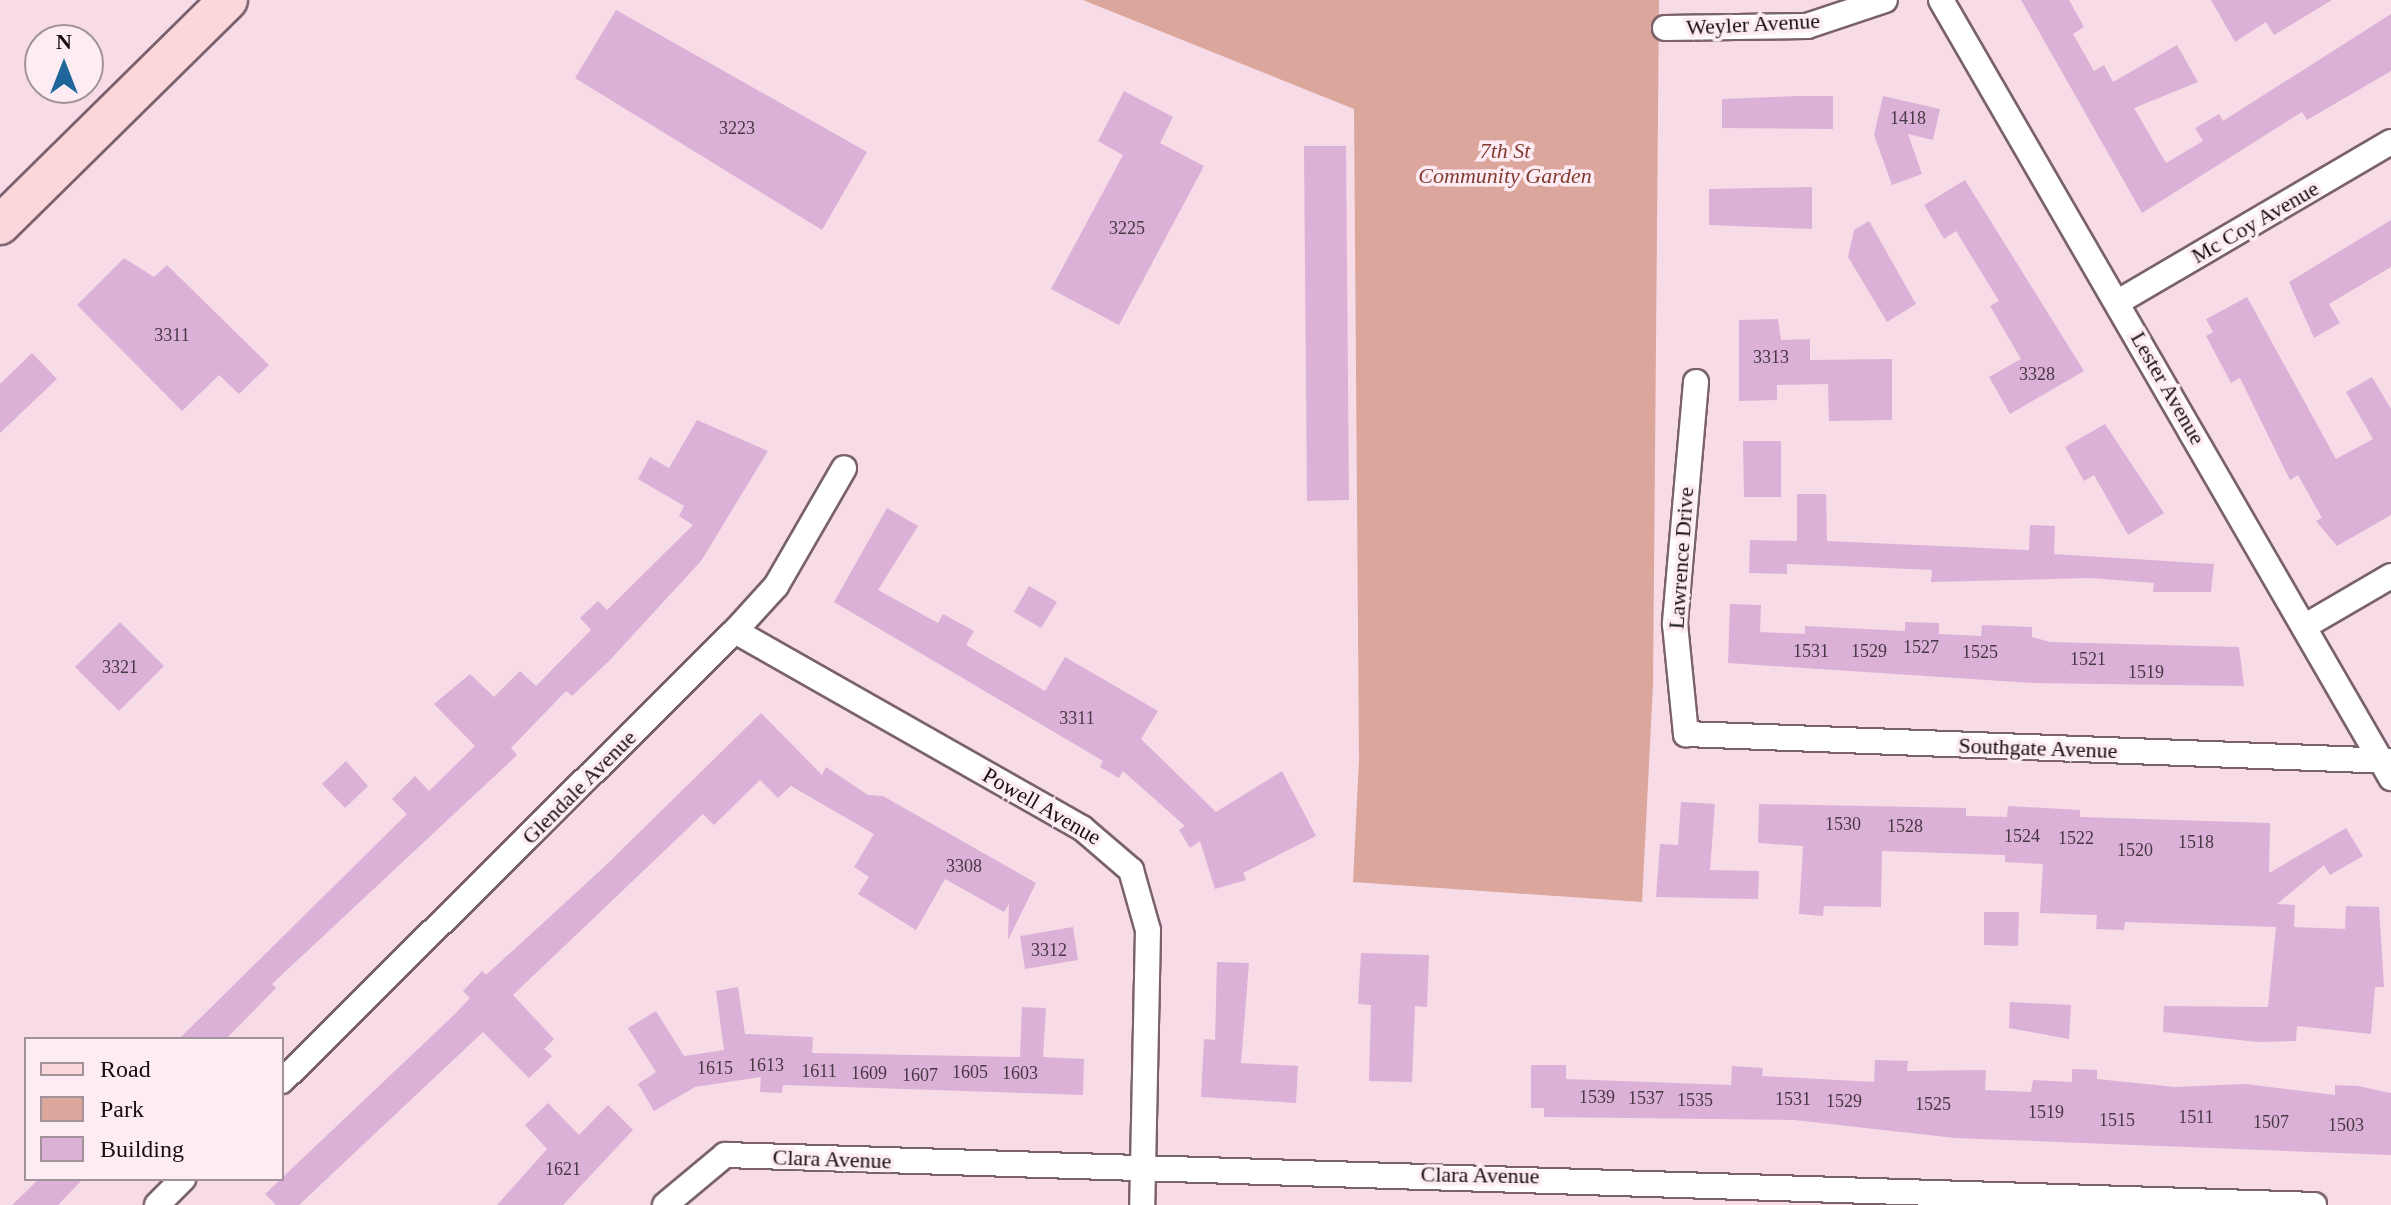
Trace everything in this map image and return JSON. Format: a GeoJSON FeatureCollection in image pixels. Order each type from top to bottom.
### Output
{"type":"FeatureCollection","features":[{"type":"Feature","properties":{"kind":"main road"},"geometry":{"type":"LineString","coordinates":[[0,225],[228,0]]}},
{"type":"Feature","properties":{"kind":"street","name":"Weyler Avenue"},"geometry":{"type":"LineString","coordinates":[[1665,28],[1807,26],[1885,0]]}},
{"type":"Feature","properties":{"kind":"street","name":"Lester Avenue"},"geometry":{"type":"LineString","coordinates":[[1941,0],[2388,766]]}},
{"type":"Feature","properties":{"kind":"street","name":"Mc Coy Avenue"},"geometry":{"type":"LineString","coordinates":[[2118,302],[2391,142]]}},
{"type":"Feature","properties":{"kind":"street","name":"Lawrence Drive"},"geometry":{"type":"LineString","coordinates":[[1686,734],[1675,624],[1696,382]]}},
{"type":"Feature","properties":{"kind":"street","name":"Glendale Avenue"},"geometry":{"type":"LineString","coordinates":[[284,1079],[735,631],[776,586],[844,468]]}},
{"type":"Feature","properties":{"kind":"street"},"geometry":{"type":"LineString","coordinates":[[2307,625],[2391,576]]}},
{"type":"Feature","properties":{"kind":"street","name":"Powell Avenue"},"geometry":{"type":"LineString","coordinates":[[735,631],[1082,828],[1125,862],[1141,888],[1148,930],[1142,1205]]}},
{"type":"Feature","properties":{"kind":"street","name":"Southgate Avenue"},"geometry":{"type":"LineString","coordinates":[[1686,734],[2388,766]]}},
{"type":"Feature","properties":{"kind":"street","name":"Clara Avenue"},"geometry":{"type":"LineString","coordinates":[[665,1205],[725,1155],[2314,1205]]}},
{"type":"Feature","properties":{"kind":"street"},"geometry":{"type":"LineString","coordinates":[[165,1202],[181,1181]]}},
{"type":"Feature","properties":{"kind":"green space","name":"7th St Community Garden"},"geometry":{"type":"Polygon","coordinates":[[[1083,0],[1659,0],[1653,685],[1642,902],[1353,882],[1359,760],[1354,109],[1083,0]]]}},
{"type":"Feature","properties":{"kind":"building"},"geometry":{"type":"Polygon","coordinates":[[[2021,0],[2069,0],[2084,27],[2073,34],[2094,71],[2104,65],[2113,82],[2177,45],[2198,82],[2134,108],[2166,163],[2203,141],[2195,128],[2219,114],[2223,121],[2391,14],[2391,71],[2307,120],[2302,112],[2142,213],[2021,0]]]}},
{"type":"Feature","properties":{"kind":"building"},"geometry":{"type":"Polygon","coordinates":[[[2211,0],[2332,0],[2274,35],[2266,22],[2235,42],[2211,0]]]}},
{"type":"Feature","properties":{"kind":"building"},"geometry":{"type":"Polygon","coordinates":[[[616,10],[867,152],[822,230],[575,78],[616,10]]]}},
{"type":"Feature","properties":{"kind":"building"},"geometry":{"type":"Polygon","coordinates":[[[1124,91],[1173,117],[1160,143],[1204,166],[1119,325],[1051,289],[1123,155],[1098,141],[1124,91]]]}},
{"type":"Feature","properties":{"kind":"building"},"geometry":{"type":"Polygon","coordinates":[[[1833,96],[1833,129],[1722,128],[1722,99],[1833,96]]]}},
{"type":"Feature","properties":{"kind":"building"},"geometry":{"type":"Polygon","coordinates":[[[1883,96],[1940,109],[1933,140],[1908,134],[1922,174],[1892,185],[1874,135],[1883,96]]]}},
{"type":"Feature","properties":{"kind":"building"},"geometry":{"type":"Polygon","coordinates":[[[1304,146],[1346,146],[1349,500],[1307,501],[1304,146]]]}},
{"type":"Feature","properties":{"kind":"building"},"geometry":{"type":"Polygon","coordinates":[[[1965,180],[2084,371],[2010,414],[1989,377],[2021,359],[1990,306],[1999,301],[1956,231],[1944,239],[1924,205],[1965,180]]]}},
{"type":"Feature","properties":{"kind":"building"},"geometry":{"type":"Polygon","coordinates":[[[1812,187],[1812,229],[1709,225],[1709,189],[1812,187]]]}},
{"type":"Feature","properties":{"kind":"building"},"geometry":{"type":"Polygon","coordinates":[[[2391,220],[2391,267],[2329,304],[2340,323],[2314,338],[2289,282],[2391,220]]]}},
{"type":"Feature","properties":{"kind":"building"},"geometry":{"type":"Polygon","coordinates":[[[1869,221],[1916,304],[1887,322],[1848,257],[1854,230],[1869,221]]]}},
{"type":"Feature","properties":{"kind":"building"},"geometry":{"type":"Polygon","coordinates":[[[124,258],[154,277],[167,265],[269,365],[239,394],[219,375],[182,411],[77,305],[124,258]]]}},
{"type":"Feature","properties":{"kind":"building"},"geometry":{"type":"Polygon","coordinates":[[[2247,297],[2336,459],[2373,439],[2346,392],[2372,377],[2391,409],[2391,515],[2337,546],[2316,521],[2322,518],[2298,475],[2290,480],[2240,378],[2231,383],[2206,336],[2213,332],[2206,319],[2247,297]]]}},
{"type":"Feature","properties":{"kind":"building"},"geometry":{"type":"Polygon","coordinates":[[[1778,319],[1781,340],[1810,339],[1810,360],[1892,359],[1892,420],[1829,421],[1828,384],[1777,385],[1777,400],[1739,401],[1739,320],[1778,319]]]}},
{"type":"Feature","properties":{"kind":"building"},"geometry":{"type":"Polygon","coordinates":[[[32,353],[57,379],[0,433],[0,384],[32,353]]]}},
{"type":"Feature","properties":{"kind":"building"},"geometry":{"type":"Polygon","coordinates":[[[697,420],[768,451],[701,561],[609,661],[572,696],[566,691],[511,748],[517,755],[272,984],[276,988],[228,1037],[181,1037],[407,814],[392,799],[415,776],[429,791],[475,746],[434,704],[470,674],[494,697],[520,671],[536,686],[591,630],[580,618],[598,601],[607,610],[693,525],[679,516],[684,506],[638,479],[650,457],[669,468],[697,420]]]}},
{"type":"Feature","properties":{"kind":"building"},"geometry":{"type":"Polygon","coordinates":[[[2105,424],[2164,513],[2128,535],[2094,475],[2084,481],[2065,447],[2105,424]]]}},
{"type":"Feature","properties":{"kind":"building"},"geometry":{"type":"Polygon","coordinates":[[[1743,441],[1781,441],[1781,497],[1744,497],[1743,441]]]}},
{"type":"Feature","properties":{"kind":"building"},"geometry":{"type":"Polygon","coordinates":[[[1797,494],[1826,494],[1827,541],[2029,550],[2030,525],[2055,526],[2054,554],[2214,564],[2211,592],[2153,592],[2154,583],[2090,578],[1931,582],[1932,570],[1843,566],[1787,564],[1787,574],[1749,573],[1750,540],[1797,541],[1797,494]]]}},
{"type":"Feature","properties":{"kind":"building"},"geometry":{"type":"Polygon","coordinates":[[[887,508],[918,526],[878,590],[938,623],[943,614],[974,631],[966,645],[1045,691],[1065,657],[1158,711],[1141,739],[1216,812],[1282,771],[1316,836],[1243,873],[1246,880],[1215,889],[1200,841],[1190,848],[1179,830],[1185,826],[1123,771],[1119,778],[1100,767],[1103,761],[834,602],[887,508]]]}},
{"type":"Feature","properties":{"kind":"building"},"geometry":{"type":"Polygon","coordinates":[[[1029,586],[1057,602],[1041,628],[1014,612],[1029,586]]]}},
{"type":"Feature","properties":{"kind":"building"},"geometry":{"type":"Polygon","coordinates":[[[1730,604],[1761,605],[1760,632],[1805,634],[1805,626],[1905,631],[1905,622],[1939,623],[1939,634],[1981,636],[1982,625],[2032,627],[2032,637],[2050,642],[2239,647],[2244,686],[2032,683],[1728,663],[1730,604]]]}},
{"type":"Feature","properties":{"kind":"building"},"geometry":{"type":"Polygon","coordinates":[[[120,622],[164,666],[119,711],[75,667],[120,622]]]}},
{"type":"Feature","properties":{"kind":"building"},"geometry":{"type":"Polygon","coordinates":[[[761,713],[822,775],[826,767],[868,795],[883,796],[1036,883],[1008,940],[1009,904],[1004,912],[945,879],[916,930],[858,894],[869,877],[854,867],[874,834],[791,786],[778,798],[760,780],[714,825],[703,814],[513,995],[554,1039],[544,1049],[552,1056],[529,1078],[483,1032],[299,1205],[276,1205],[265,1194],[279,1181],[284,1181],[284,1176],[456,1013],[470,998],[463,991],[482,971],[486,975],[603,868],[761,713]]]}},
{"type":"Feature","properties":{"kind":"building"},"geometry":{"type":"Polygon","coordinates":[[[346,761],[368,786],[345,808],[322,784],[346,761]]]}},
{"type":"Feature","properties":{"kind":"building"},"geometry":{"type":"Polygon","coordinates":[[[1681,802],[1715,804],[1710,870],[1759,871],[1758,899],[1656,897],[1660,844],[1678,845],[1681,802]]]}},
{"type":"Feature","properties":{"kind":"building"},"geometry":{"type":"Polygon","coordinates":[[[1759,804],[1966,808],[1966,816],[2007,817],[2008,806],[2080,810],[2080,817],[2270,823],[2269,873],[2346,828],[2363,856],[2330,875],[2324,865],[2277,904],[2295,905],[2294,927],[2345,929],[2346,906],[2379,907],[2384,987],[2375,987],[2371,1034],[2297,1026],[2296,1041],[2258,1042],[2163,1032],[2164,1006],[2268,1007],[2276,927],[2125,922],[2124,930],[2096,929],[2097,915],[2040,913],[2043,864],[2005,862],[2005,855],[1882,851],[1881,907],[1824,906],[1823,916],[1799,914],[1803,846],[1758,843],[1759,804]]]}},
{"type":"Feature","properties":{"kind":"building"},"geometry":{"type":"Polygon","coordinates":[[[1984,912],[2019,912],[2018,946],[1984,945],[1984,912]]]}},
{"type":"Feature","properties":{"kind":"building"},"geometry":{"type":"Polygon","coordinates":[[[1073,927],[1078,960],[1025,969],[1020,936],[1073,927]]]}},
{"type":"Feature","properties":{"kind":"building"},"geometry":{"type":"Polygon","coordinates":[[[1361,953],[1429,955],[1427,1007],[1415,1006],[1412,1082],[1369,1081],[1371,1005],[1358,1004],[1361,953]]]}},
{"type":"Feature","properties":{"kind":"building"},"geometry":{"type":"Polygon","coordinates":[[[1217,962],[1249,963],[1241,1063],[1298,1066],[1296,1103],[1201,1097],[1204,1039],[1215,1040],[1217,962]]]}},
{"type":"Feature","properties":{"kind":"building"},"geometry":{"type":"Polygon","coordinates":[[[738,987],[745,1034],[813,1037],[812,1053],[1020,1057],[1022,1007],[1046,1008],[1043,1057],[1084,1059],[1083,1095],[783,1085],[782,1093],[760,1092],[761,1077],[695,1087],[654,1111],[638,1084],[656,1072],[628,1028],[656,1011],[684,1056],[724,1050],[716,991],[738,987]]]}},
{"type":"Feature","properties":{"kind":"building"},"geometry":{"type":"Polygon","coordinates":[[[2010,1002],[2071,1005],[2069,1039],[2009,1028],[2010,1002]]]}},
{"type":"Feature","properties":{"kind":"building"},"geometry":{"type":"Polygon","coordinates":[[[1875,1060],[1908,1061],[1907,1071],[1986,1070],[1985,1090],[2031,1092],[2033,1080],[2072,1082],[2072,1069],[2097,1070],[2097,1079],[2175,1087],[2245,1084],[2335,1095],[2335,1085],[2358,1086],[2391,1093],[2391,1155],[1955,1138],[1794,1120],[1544,1117],[1544,1108],[1531,1108],[1531,1065],[1566,1065],[1566,1079],[1731,1085],[1732,1066],[1763,1068],[1762,1076],[1874,1082],[1875,1060]]]}},
{"type":"Feature","properties":{"kind":"building"},"geometry":{"type":"Polygon","coordinates":[[[548,1103],[579,1135],[608,1105],[633,1130],[563,1205],[497,1205],[547,1149],[525,1125],[548,1103]]]}},
{"type":"Feature","properties":{"kind":"building"},"geometry":{"type":"Polygon","coordinates":[[[37,1181],[81,1181],[58,1205],[12,1205],[37,1181]]]}}]}
